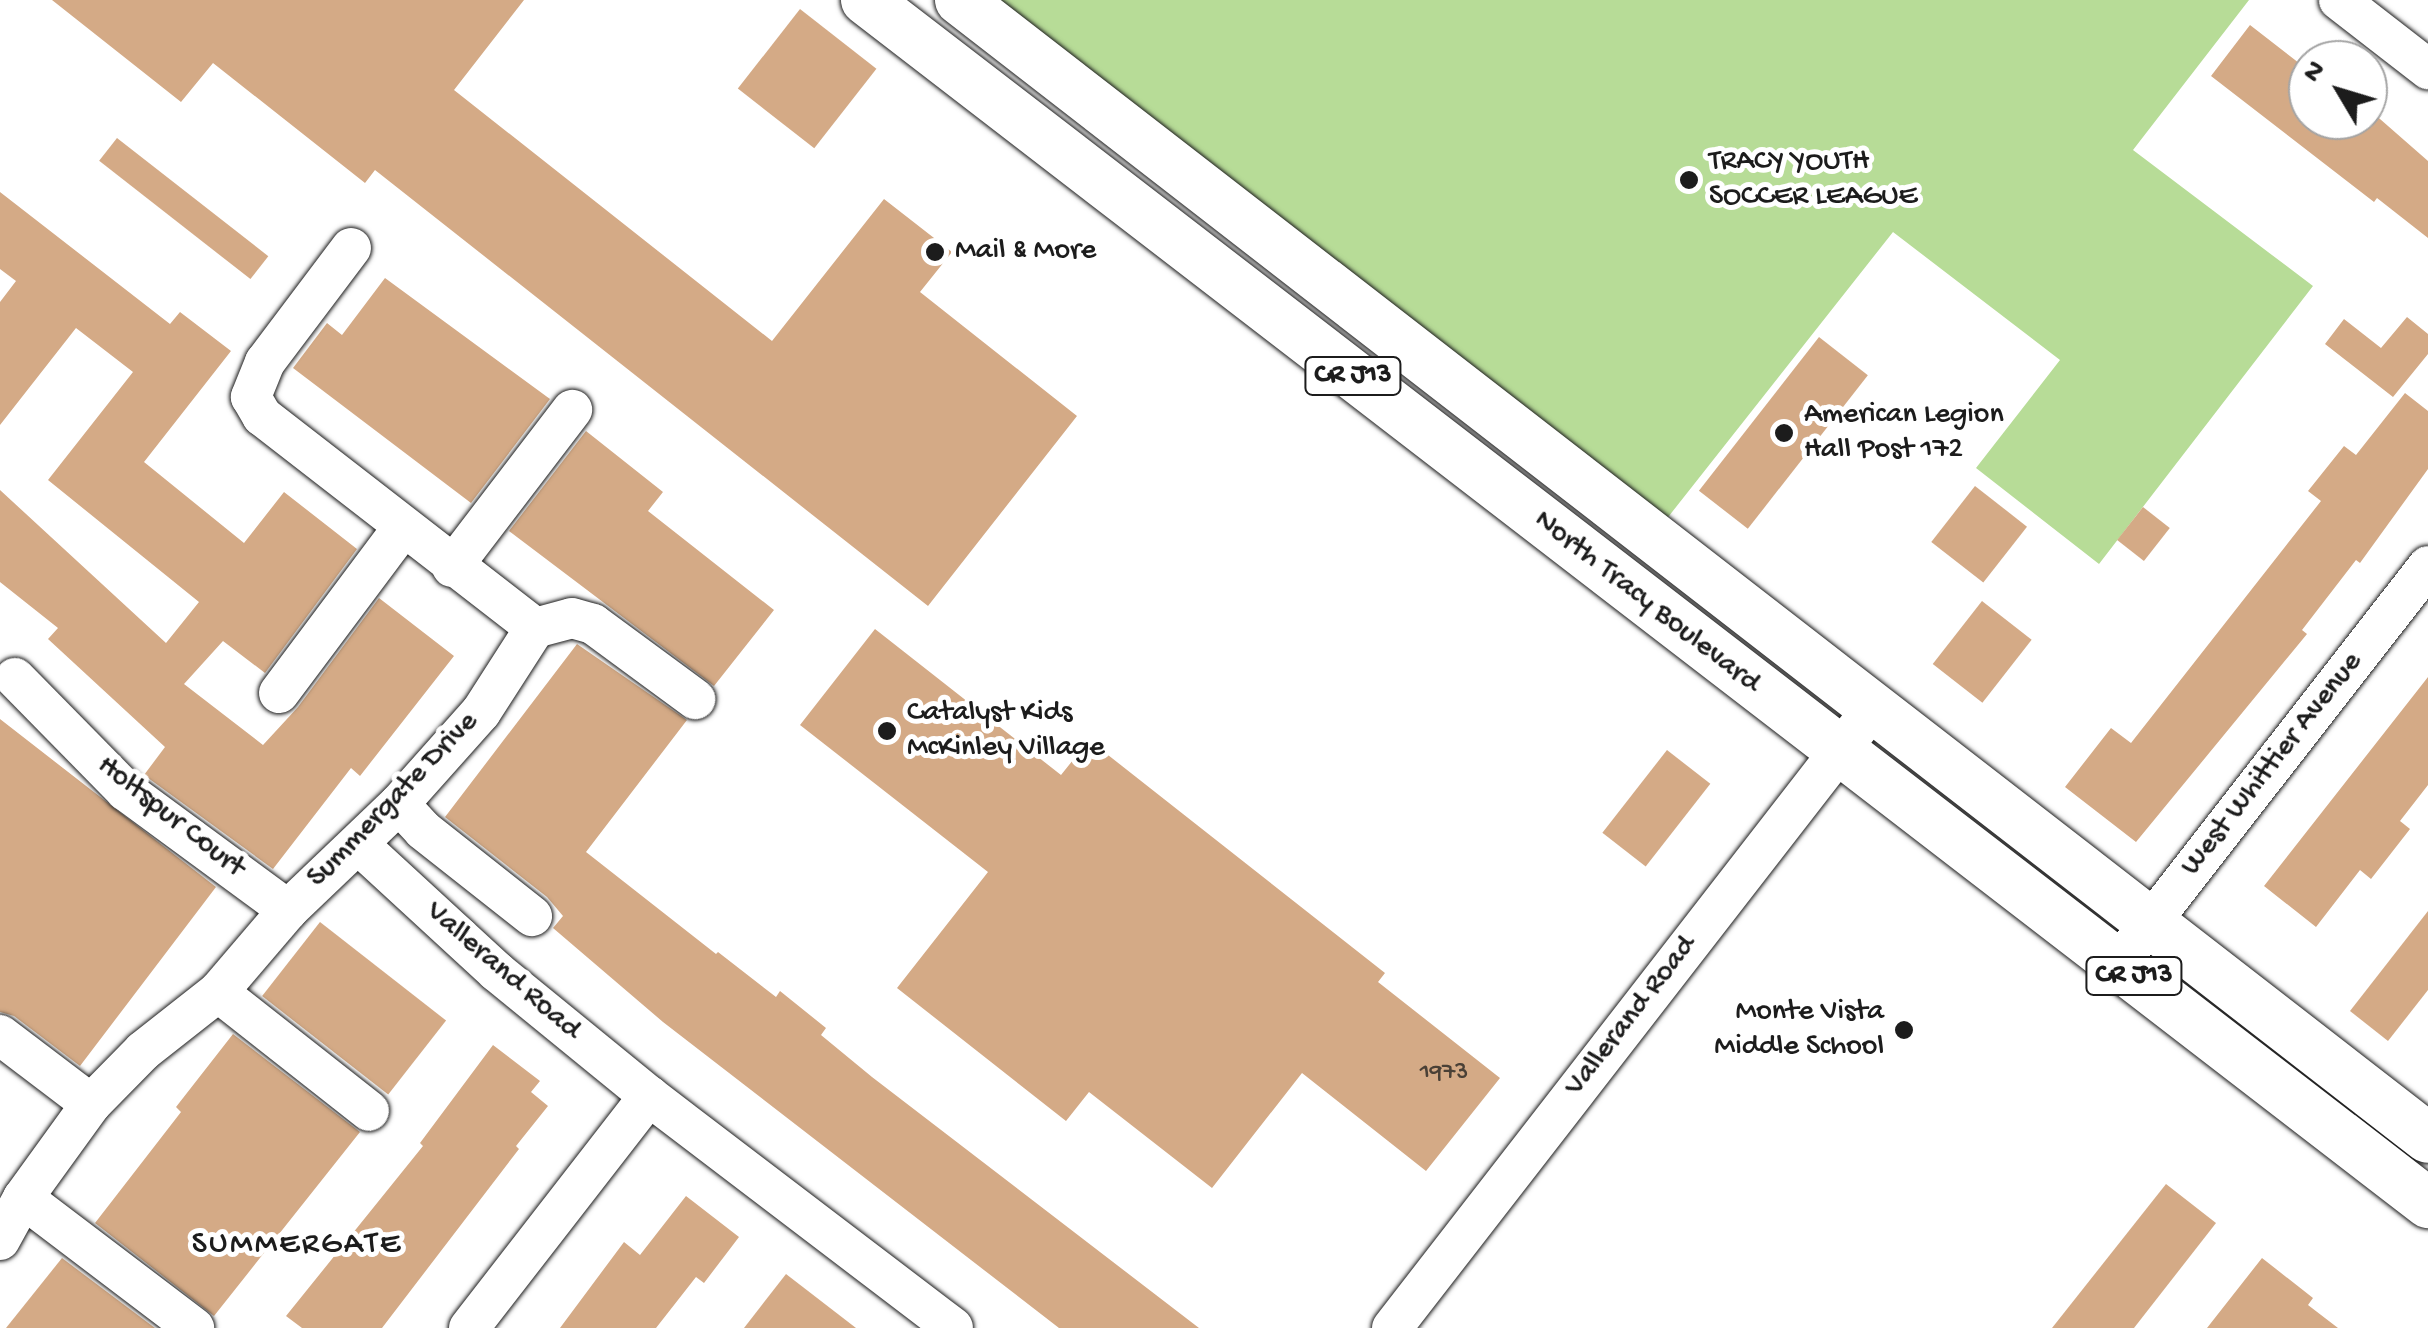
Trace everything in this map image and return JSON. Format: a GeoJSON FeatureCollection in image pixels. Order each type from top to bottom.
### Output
{"type":"FeatureCollection","features":[{"type":"Feature","properties":{"kind":"main road","name":"North Tracy Boulevard"},"geometry":{"type":"LineString","coordinates":[[866,0],[2428,1203]]}},
{"type":"Feature","properties":{"kind":"main road","name":"North Tracy Boulevard"},"geometry":{"type":"LineString","coordinates":[[960,0],[2428,1138]]}},
{"type":"Feature","properties":{"kind":"street"},"geometry":{"type":"LineString","coordinates":[[2339,0],[2428,69]]}},
{"type":"Feature","properties":{"kind":"street"},"geometry":{"type":"LineString","coordinates":[[351,248],[265,362],[251,397],[262,416],[535,628],[572,618],[593,624],[695,698]]}},
{"type":"Feature","properties":{"kind":"street"},"geometry":{"type":"LineString","coordinates":[[452,567],[572,410]]}},
{"type":"Feature","properties":{"kind":"street"},"geometry":{"type":"LineString","coordinates":[[280,693],[404,527]]}},
{"type":"Feature","properties":{"kind":"street","name":"West Whittier Avenue"},"geometry":{"type":"LineString","coordinates":[[2118,964],[2428,566]]}},
{"type":"Feature","properties":{"kind":"street","name":"Summergate Drive"},"geometry":{"type":"LineString","coordinates":[[0,1240],[23,1198],[91,1104],[143,1052],[218,992],[288,910],[398,804],[481,712],[535,628]]}},
{"type":"Feature","properties":{"kind":"street","name":"Holtspur Court"},"geometry":{"type":"LineString","coordinates":[[15,678],[126,792],[288,910]]}},
{"type":"Feature","properties":{"kind":"street","name":"Vallerand Road"},"geometry":{"type":"LineString","coordinates":[[1392,1328],[1874,708]]}},
{"type":"Feature","properties":{"kind":"street"},"geometry":{"type":"LineString","coordinates":[[398,804],[423,830],[532,916]]}},
{"type":"Feature","properties":{"kind":"street","name":"Vallerand Road"},"geometry":{"type":"LineString","coordinates":[[358,844],[497,972],[649,1096],[945,1326]]}},
{"type":"Feature","properties":{"kind":"street"},"geometry":{"type":"LineString","coordinates":[[218,992],[369,1111]]}},
{"type":"Feature","properties":{"kind":"street"},"geometry":{"type":"LineString","coordinates":[[0,1035],[91,1104]]}},
{"type":"Feature","properties":{"kind":"street"},"geometry":{"type":"LineString","coordinates":[[469,1328],[649,1096]]}},
{"type":"Feature","properties":{"kind":"street"},"geometry":{"type":"LineString","coordinates":[[23,1198],[194,1328]]}},
{"type":"Feature","properties":{"kind":"green space"},"geometry":{"type":"Polygon","coordinates":[[[994,0],[2249,0],[2133,150],[2313,286],[2099,564],[1976,468],[2060,360],[1893,232],[1665,521],[994,0]]]}},
{"type":"Feature","properties":{"kind":"building"},"geometry":{"type":"Polygon","coordinates":[[[52,0],[524,0],[454,90],[772,341],[884,199],[952,252],[920,292],[1077,416],[928,606],[375,170],[365,183],[213,63],[181,102],[52,0]]]}},
{"type":"Feature","properties":{"kind":"building"},"geometry":{"type":"Polygon","coordinates":[[[800,9],[876,69],[814,148],[738,89],[800,9]]]}},
{"type":"Feature","properties":{"kind":"building"},"geometry":{"type":"Polygon","coordinates":[[[2250,25],[2288,54],[2288,136],[2211,76],[2250,25]]]}},
{"type":"Feature","properties":{"kind":"building"},"geometry":{"type":"Polygon","coordinates":[[[2388,126],[2428,161],[2428,238],[2377,198],[2374,202],[2294,140],[2388,140],[2388,126]]]}},
{"type":"Feature","properties":{"kind":"building"},"geometry":{"type":"Polygon","coordinates":[[[117,138],[268,256],[250,279],[99,161],[117,138]]]}},
{"type":"Feature","properties":{"kind":"building"},"geometry":{"type":"Polygon","coordinates":[[[0,192],[170,324],[180,312],[231,351],[144,462],[244,543],[284,492],[357,549],[265,673],[223,641],[184,684],[263,745],[298,707],[379,598],[454,656],[360,776],[351,768],[273,869],[144,775],[165,747],[48,639],[58,628],[0,582],[0,490],[166,643],[199,602],[48,480],[133,372],[76,328],[0,425],[0,302],[16,281],[0,269],[0,192]]]}},
{"type":"Feature","properties":{"kind":"building"},"geometry":{"type":"Polygon","coordinates":[[[385,278],[550,399],[471,503],[293,368],[327,323],[342,335],[385,278]]]}},
{"type":"Feature","properties":{"kind":"building"},"geometry":{"type":"Polygon","coordinates":[[[2407,317],[2428,334],[2428,354],[2393,397],[2325,344],[2344,319],[2381,348],[2407,317]]]}},
{"type":"Feature","properties":{"kind":"building","name":"American Legion Hall Post 172"},"geometry":{"type":"Polygon","coordinates":[[[1819,337],[1868,375],[1748,529],[1699,491],[1819,337]]]}},
{"type":"Feature","properties":{"kind":"building"},"geometry":{"type":"Polygon","coordinates":[[[2405,393],[2428,411],[2428,469],[2360,563],[2356,560],[2302,630],[2307,634],[2136,842],[2065,787],[2111,728],[2131,743],[2321,501],[2308,491],[2344,446],[2356,455],[2405,393]]]}},
{"type":"Feature","properties":{"kind":"building"},"geometry":{"type":"Polygon","coordinates":[[[586,431],[663,492],[648,511],[774,610],[714,686],[509,531],[586,431]]]}},
{"type":"Feature","properties":{"kind":"building"},"geometry":{"type":"Polygon","coordinates":[[[1975,486],[2027,527],[1983,583],[1931,542],[1975,486]]]}},
{"type":"Feature","properties":{"kind":"building"},"geometry":{"type":"Polygon","coordinates":[[[2143,507],[2170,528],[2144,561],[2117,540],[2143,507]]]}},
{"type":"Feature","properties":{"kind":"building"},"geometry":{"type":"Polygon","coordinates":[[[1982,601],[2032,640],[1982,703],[1933,664],[1982,601]]]}},
{"type":"Feature","properties":{"kind":"building"},"geometry":{"type":"Polygon","coordinates":[[[875,629],[1061,775],[1089,740],[1385,973],[1378,982],[1500,1078],[1426,1171],[1302,1073],[1212,1188],[1089,1092],[1066,1121],[897,988],[988,872],[800,725],[875,629]]]}},
{"type":"Feature","properties":{"kind":"building"},"geometry":{"type":"Polygon","coordinates":[[[577,644],[687,720],[586,852],[776,997],[780,991],[826,1028],[821,1035],[872,1077],[1199,1328],[1059,1328],[663,1022],[553,928],[563,916],[547,897],[445,817],[577,644]]]}},
{"type":"Feature","properties":{"kind":"building"},"geometry":{"type":"Polygon","coordinates":[[[2428,677],[2428,785],[2400,821],[2410,829],[2371,879],[2360,870],[2316,927],[2264,886],[2428,677]]]}},
{"type":"Feature","properties":{"kind":"building"},"geometry":{"type":"Polygon","coordinates":[[[0,719],[216,887],[80,1066],[14,1016],[0,1012],[0,719]]]}},
{"type":"Feature","properties":{"kind":"building"},"geometry":{"type":"Polygon","coordinates":[[[1667,750],[1710,784],[1646,867],[1602,833],[1667,750]]]}},
{"type":"Feature","properties":{"kind":"building"},"geometry":{"type":"Polygon","coordinates":[[[2428,911],[2428,990],[2388,1041],[2350,1011],[2428,911]]]}},
{"type":"Feature","properties":{"kind":"building"},"geometry":{"type":"Polygon","coordinates":[[[320,922],[446,1021],[388,1095],[262,996],[320,922]]]}},
{"type":"Feature","properties":{"kind":"building"},"geometry":{"type":"Polygon","coordinates":[[[233,1034],[360,1132],[214,1316],[95,1223],[181,1112],[176,1107],[233,1034]]]}},
{"type":"Feature","properties":{"kind":"building"},"geometry":{"type":"Polygon","coordinates":[[[493,1045],[540,1081],[531,1092],[548,1106],[516,1146],[519,1149],[382,1328],[302,1328],[286,1316],[423,1146],[420,1143],[493,1045]]]}},
{"type":"Feature","properties":{"kind":"building"},"geometry":{"type":"Polygon","coordinates":[[[2166,1184],[2216,1223],[2134,1328],[2052,1328],[2166,1184]]]}},
{"type":"Feature","properties":{"kind":"building"},"geometry":{"type":"Polygon","coordinates":[[[686,1196],[739,1237],[704,1283],[696,1277],[656,1328],[560,1328],[624,1242],[640,1255],[686,1196]]]}},
{"type":"Feature","properties":{"kind":"building"},"geometry":{"type":"Polygon","coordinates":[[[62,1258],[155,1328],[6,1328],[62,1258]]]}},
{"type":"Feature","properties":{"kind":"building"},"geometry":{"type":"Polygon","coordinates":[[[2262,1258],[2313,1298],[2308,1305],[2338,1328],[2207,1328],[2262,1258]]]}},
{"type":"Feature","properties":{"kind":"building"},"geometry":{"type":"Polygon","coordinates":[[[786,1274],[856,1328],[744,1328],[786,1274]]]}},
{"type":"Feature","properties":{"kind":"place","name":"TRACY YOUTH SOCCER LEAGUE"},"geometry":{"type":"Point","coordinates":[1689,180]}},
{"type":"Feature","properties":{"kind":"place","name":"Mail & More"},"geometry":{"type":"Point","coordinates":[935,252]}},
{"type":"Feature","properties":{"kind":"place","name":"American Legion Hall Post 172"},"geometry":{"type":"Point","coordinates":[1784,433]}},
{"type":"Feature","properties":{"kind":"place","name":"Catalyst Kids McKinley Village"},"geometry":{"type":"Point","coordinates":[887,731]}},
{"type":"Feature","properties":{"kind":"place","name":"Monte Vista Middle School"},"geometry":{"type":"Point","coordinates":[1904,1030]}},
{"type":"Feature","properties":{"kind":"district","name":"SUMMERGATE"},"geometry":{"type":"Point","coordinates":[297,1245]}}]}
